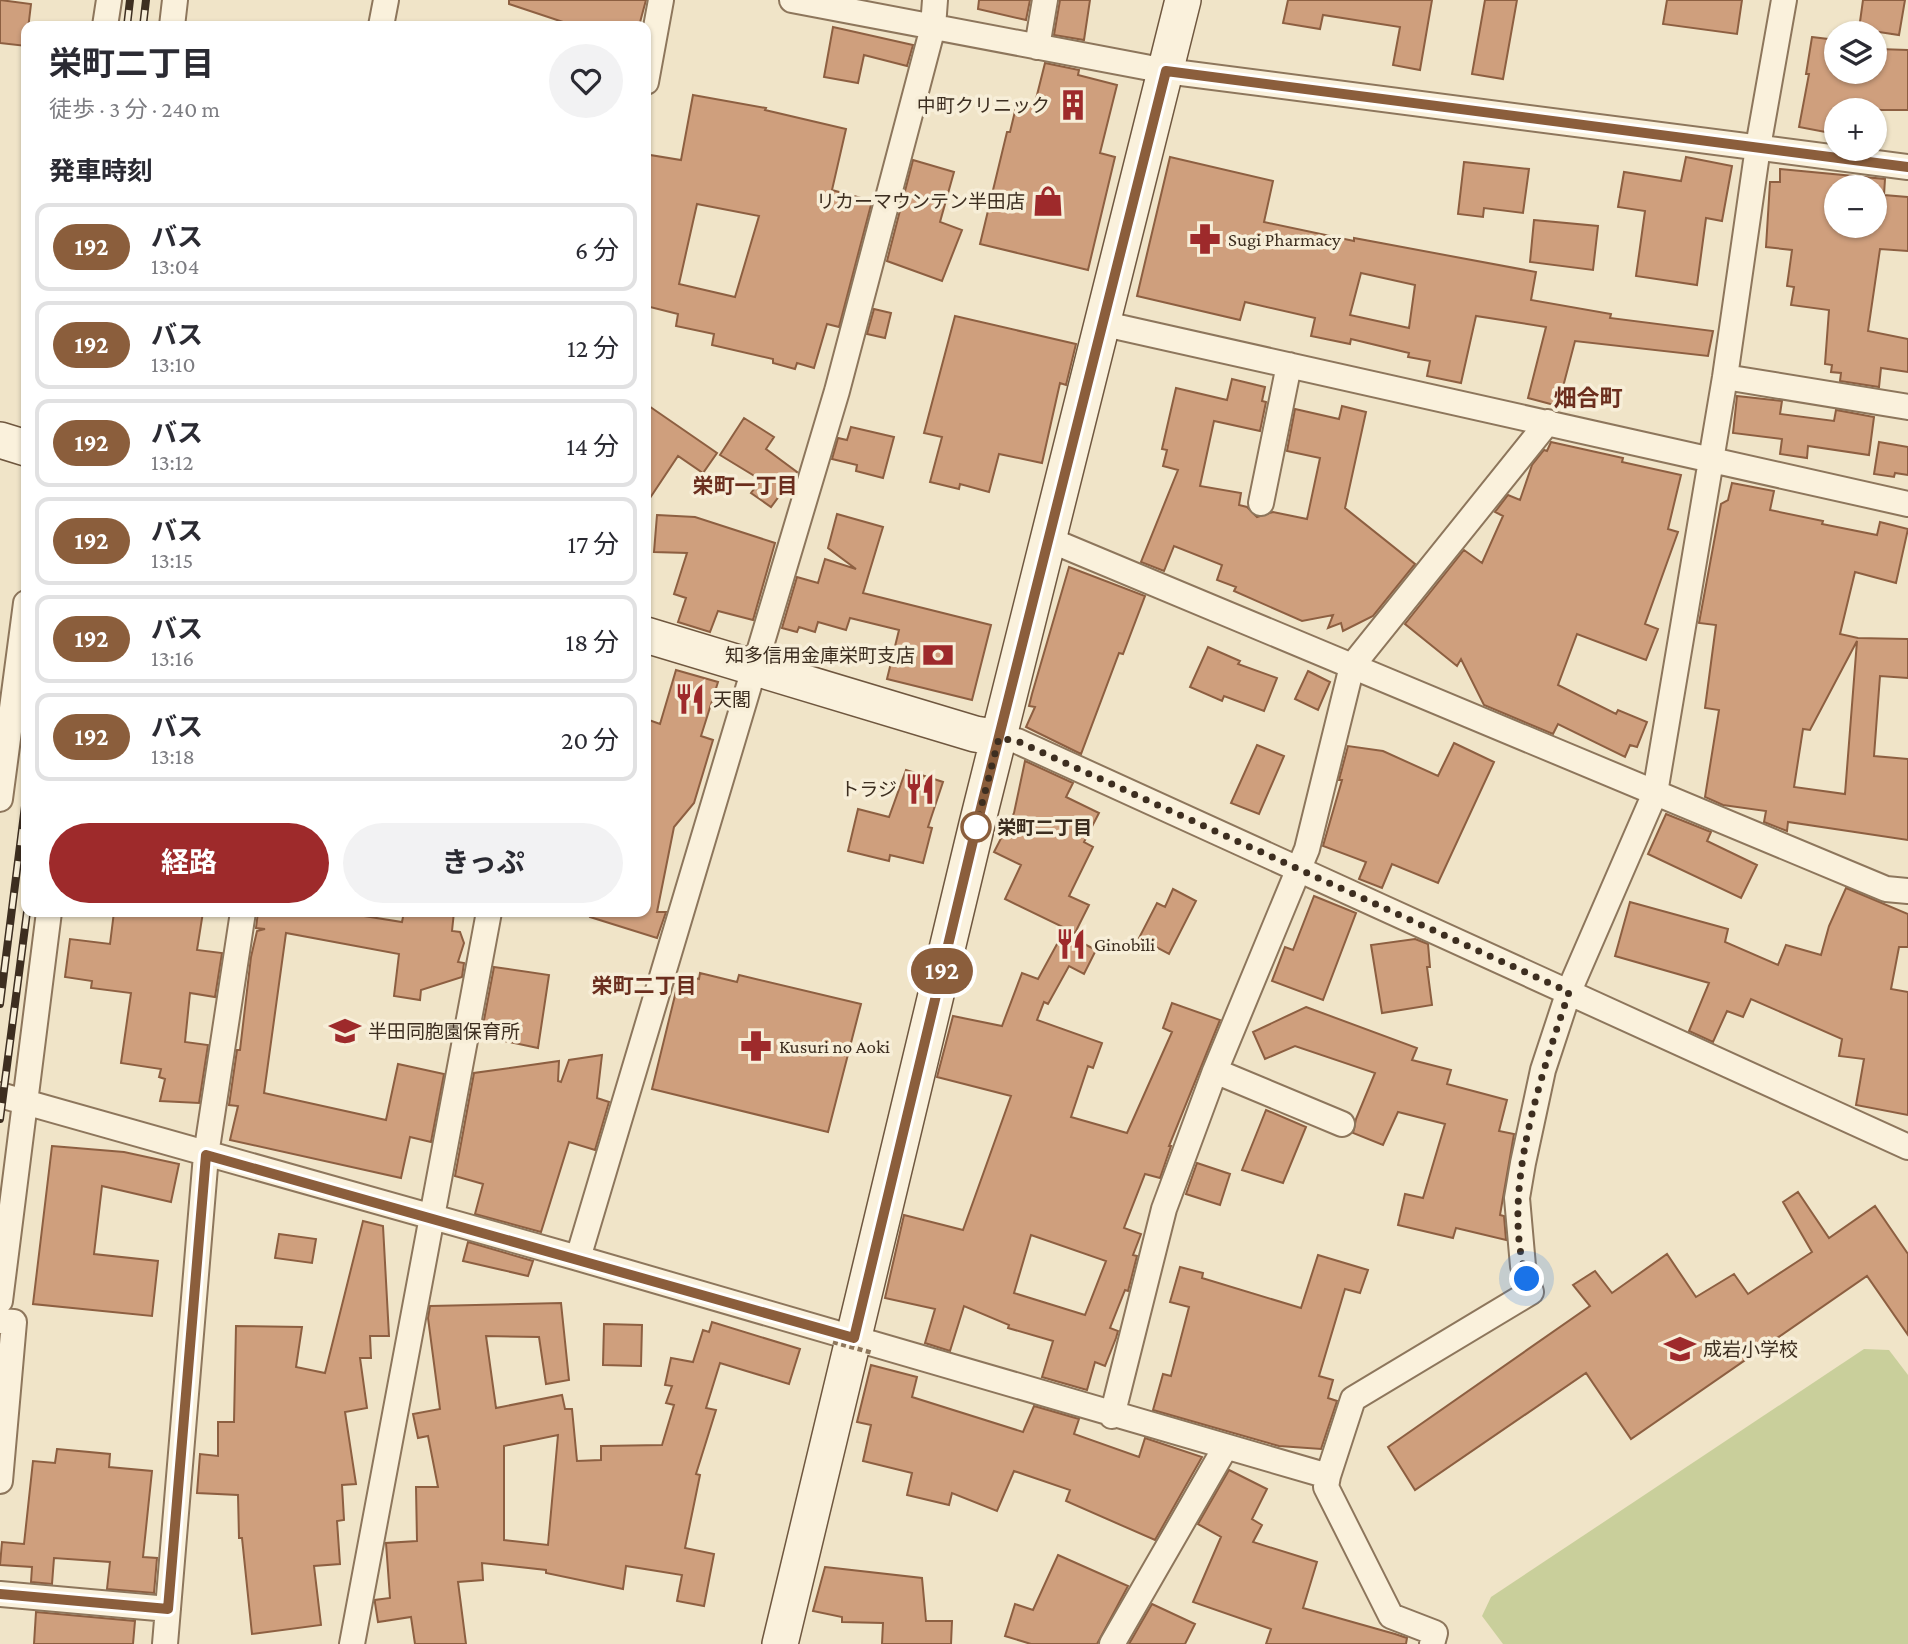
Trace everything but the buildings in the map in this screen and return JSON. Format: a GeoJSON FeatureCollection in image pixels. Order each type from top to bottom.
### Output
{"type":"FeatureCollection","features":[{"type":"Feature","properties":{"kind":"street"},"geometry":{"type":"LineString","coordinates":[[106,21],[109,0]]}},
{"type":"Feature","properties":{"kind":"street"},"geometry":{"type":"LineString","coordinates":[[173,21],[175,0]]}},
{"type":"Feature","properties":{"kind":"street"},"geometry":{"type":"LineString","coordinates":[[382,21],[386,0]]}},
{"type":"Feature","properties":{"kind":"street"},"geometry":{"type":"LineString","coordinates":[[651,55],[661,0]]}},
{"type":"Feature","properties":{"kind":"street"},"geometry":{"type":"LineString","coordinates":[[792,0],[1166,71],[1908,167]]}},
{"type":"Feature","properties":{"kind":"street"},"geometry":{"type":"LineString","coordinates":[[578,1258],[837,391],[933,27],[935,0]]}},
{"type":"Feature","properties":{"kind":"street"},"geometry":{"type":"LineString","coordinates":[[1037,47],[1045,0]]}},
{"type":"Feature","properties":{"kind":"street"},"geometry":{"type":"LineString","coordinates":[[780,1644],[999,738],[1105,324],[1183,0]]}},
{"type":"Feature","properties":{"kind":"street"},"geometry":{"type":"LineString","coordinates":[[1432,1644],[1435,1633],[1391,1616],[1326,1487],[1328,1476],[1353,1399],[1531,1292],[1522,1266],[1517,1198],[1543,1070],[1569,992],[1655,793],[1726,377],[1758,147],[1784,0]]}},
{"type":"Feature","properties":{"kind":"street"},"geometry":{"type":"LineString","coordinates":[[1105,324],[1908,504]]}},
{"type":"Feature","properties":{"kind":"street"},"geometry":{"type":"LineString","coordinates":[[1261,503],[1289,365]]}},
{"type":"Feature","properties":{"kind":"street"},"geometry":{"type":"LineString","coordinates":[[1726,377],[1908,407]]}},
{"type":"Feature","properties":{"kind":"street"},"geometry":{"type":"LineString","coordinates":[[1112,1416],[1164,1209],[1215,1071],[1307,849],[1352,666],[1548,422]]}},
{"type":"Feature","properties":{"kind":"street"},"geometry":{"type":"LineString","coordinates":[[0,440],[21,446]]}},
{"type":"Feature","properties":{"kind":"street"},"geometry":{"type":"LineString","coordinates":[[1050,540],[1886,889],[1908,891]]}},
{"type":"Feature","properties":{"kind":"street"},"geometry":{"type":"LineString","coordinates":[[0,799],[6,712],[21,631]]}},
{"type":"Feature","properties":{"kind":"street"},"geometry":{"type":"LineString","coordinates":[[651,636],[975,734],[1017,741],[1299,867],[1908,1147]]}},
{"type":"Feature","properties":{"kind":"street"},"geometry":{"type":"LineString","coordinates":[[0,1301],[12,1098],[48,917]]}},
{"type":"Feature","properties":{"kind":"street"},"geometry":{"type":"LineString","coordinates":[[165,1644],[206,1155],[242,917]]}},
{"type":"Feature","properties":{"kind":"street"},"geometry":{"type":"LineString","coordinates":[[352,1644],[488,917]]}},
{"type":"Feature","properties":{"kind":"street"},"geometry":{"type":"LineString","coordinates":[[1215,1071],[1342,1124]]}},
{"type":"Feature","properties":{"kind":"street"},"geometry":{"type":"LineString","coordinates":[[12,1098],[578,1258],[853,1344],[1328,1476]]}},
{"type":"Feature","properties":{"kind":"street"},"geometry":{"type":"LineString","coordinates":[[0,1321],[14,1322],[0,1481]]}},
{"type":"Feature","properties":{"kind":"street"},"geometry":{"type":"LineString","coordinates":[[1112,1644],[1225,1448]]}},
{"type":"Feature","properties":{"kind":"street"},"geometry":{"type":"LineString","coordinates":[[0,1594],[168,1609]]}},
{"type":"Feature","properties":{"kind":"green space"},"geometry":{"type":"Polygon","coordinates":[[[1864,1349],[1889,1350],[1908,1375],[1908,1644],[1503,1644],[1482,1616],[1491,1597],[1864,1349]]]}},
{"type":"Feature","properties":{"kind":"railway"},"geometry":{"type":"LineString","coordinates":[[128,21],[130,0]]}},
{"type":"Feature","properties":{"kind":"railway"},"geometry":{"type":"LineString","coordinates":[[144,21],[146,0]]}},
{"type":"Feature","properties":{"kind":"railway"},"geometry":{"type":"LineString","coordinates":[[0,1004],[21,838]]}},
{"type":"Feature","properties":{"kind":"railway"},"geometry":{"type":"LineString","coordinates":[[0,1119],[26,917]]}},
{"type":"Feature","properties":{"kind":"bus line","name":"192"},"geometry":{"type":"LineString","coordinates":[[0,1594],[168,1609],[206,1155],[854,1338],[977,824],[1105,324],[1166,71],[1908,167]]}},
{"type":"Feature","properties":{"kind":"place","name":"中町クリニック"},"geometry":{"type":"Point","coordinates":[1073,105]}},
{"type":"Feature","properties":{"kind":"place","name":"リカーマウンテン半田店"},"geometry":{"type":"Point","coordinates":[1048,201]}},
{"type":"Feature","properties":{"kind":"place","name":"Sugi Pharmacy"},"geometry":{"type":"Point","coordinates":[1205,239]}},
{"type":"Feature","properties":{"kind":"place","name":"知多信用金庫栄町支店"},"geometry":{"type":"Point","coordinates":[938,655]}},
{"type":"Feature","properties":{"kind":"place","name":"天閣"},"geometry":{"type":"Point","coordinates":[690,699]}},
{"type":"Feature","properties":{"kind":"place","name":"トラジ"},"geometry":{"type":"Point","coordinates":[920,789]}},
{"type":"Feature","properties":{"kind":"place","name":"栄町二丁目"},"geometry":{"type":"Point","coordinates":[976,827]}},
{"type":"Feature","properties":{"kind":"place","name":"Ginobili"},"geometry":{"type":"Point","coordinates":[1071,944]}},
{"type":"Feature","properties":{"kind":"place","name":"半田同胞園保育所"},"geometry":{"type":"Point","coordinates":[345,1031]}},
{"type":"Feature","properties":{"kind":"place","name":"Kusuri no Aoki"},"geometry":{"type":"Point","coordinates":[756,1046]}},
{"type":"Feature","properties":{"kind":"place","name":"成岩小学校"},"geometry":{"type":"Point","coordinates":[1680,1349]}},
{"type":"Feature","properties":{"kind":"district","name":"畑合町"},"geometry":{"type":"Point","coordinates":[1588,398]}},
{"type":"Feature","properties":{"kind":"district","name":"栄町一丁目"},"geometry":{"type":"Point","coordinates":[745,486]}},
{"type":"Feature","properties":{"kind":"district","name":"栄町二丁目"},"geometry":{"type":"Point","coordinates":[644,986]}},
{"type":"Feature","properties":{"kind":"route"},"geometry":{"type":"LineString","coordinates":[[976,827],[999,738],[1017,741],[1569,992],[1543,1070],[1517,1198],[1522,1266],[1527,1279]]}}]}
